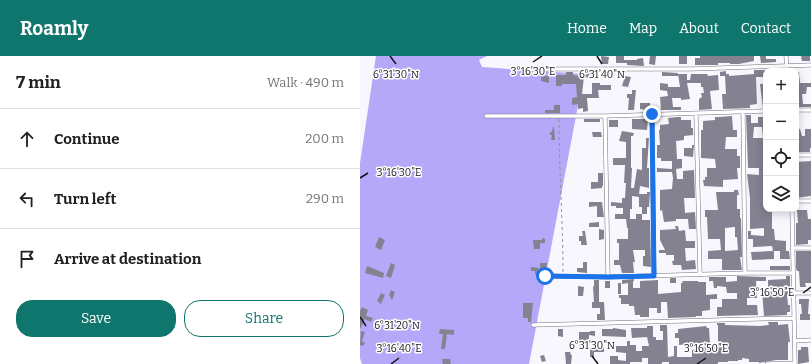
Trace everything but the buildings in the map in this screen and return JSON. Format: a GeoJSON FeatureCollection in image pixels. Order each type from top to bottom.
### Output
{"type":"FeatureCollection","features":[{"type":"Feature","properties":{"kind":"street"},"geometry":{"type":"LineString","coordinates":[[786,56],[786,66]]}},
{"type":"Feature","properties":{"kind":"street"},"geometry":{"type":"LineString","coordinates":[[523,69],[691,68],[811,65]]}},
{"type":"Feature","properties":{"kind":"street"},"geometry":{"type":"LineString","coordinates":[[799,110],[811,110]]}},
{"type":"Feature","properties":{"kind":"street"},"geometry":{"type":"LineString","coordinates":[[486,116],[605,116],[763,111]]}},
{"type":"Feature","properties":{"kind":"street"},"geometry":{"type":"LineString","coordinates":[[743,112],[745,273]]}},
{"type":"Feature","properties":{"kind":"street"},"geometry":{"type":"LineString","coordinates":[[652,114],[654,276]]}},
{"type":"Feature","properties":{"kind":"street"},"geometry":{"type":"LineString","coordinates":[[696,114],[700,274]]}},
{"type":"Feature","properties":{"kind":"street"},"geometry":{"type":"LineString","coordinates":[[605,116],[608,277]]}},
{"type":"Feature","properties":{"kind":"street"},"geometry":{"type":"LineString","coordinates":[[799,156],[811,155]]}},
{"type":"Feature","properties":{"kind":"street"},"geometry":{"type":"LineString","coordinates":[[799,201],[811,201]]}},
{"type":"Feature","properties":{"kind":"street"},"geometry":{"type":"LineString","coordinates":[[767,364],[795,364],[792,212]]}},
{"type":"Feature","properties":{"kind":"street"},"geometry":{"type":"LineString","coordinates":[[792,248],[811,248]]}},
{"type":"Feature","properties":{"kind":"street"},"geometry":{"type":"LineString","coordinates":[[545,276],[608,277],[793,273]]}},
{"type":"Feature","properties":{"kind":"street"},"geometry":{"type":"LineString","coordinates":[[793,293],[811,292]]}},
{"type":"Feature","properties":{"kind":"street"},"geometry":{"type":"LineString","coordinates":[[533,325],[793,318]]}},
{"type":"Feature","properties":{"kind":"street"},"geometry":{"type":"LineString","coordinates":[[795,341],[811,340]]}},
{"type":"Feature","properties":{"kind":"path"},"geometry":{"type":"LineString","coordinates":[[559,116],[563,276]]}},
{"type":"Feature","properties":{"kind":"shaded area"},"geometry":{"type":"Polygon","coordinates":[[[376,56],[487,56],[479,60],[482,67],[584,74],[529,364],[362,364],[360,358],[360,163],[376,56]]]}},
{"type":"Feature","properties":{"kind":"route"},"geometry":{"type":"LineString","coordinates":[[545,276],[654,276],[652,114]]}}]}
